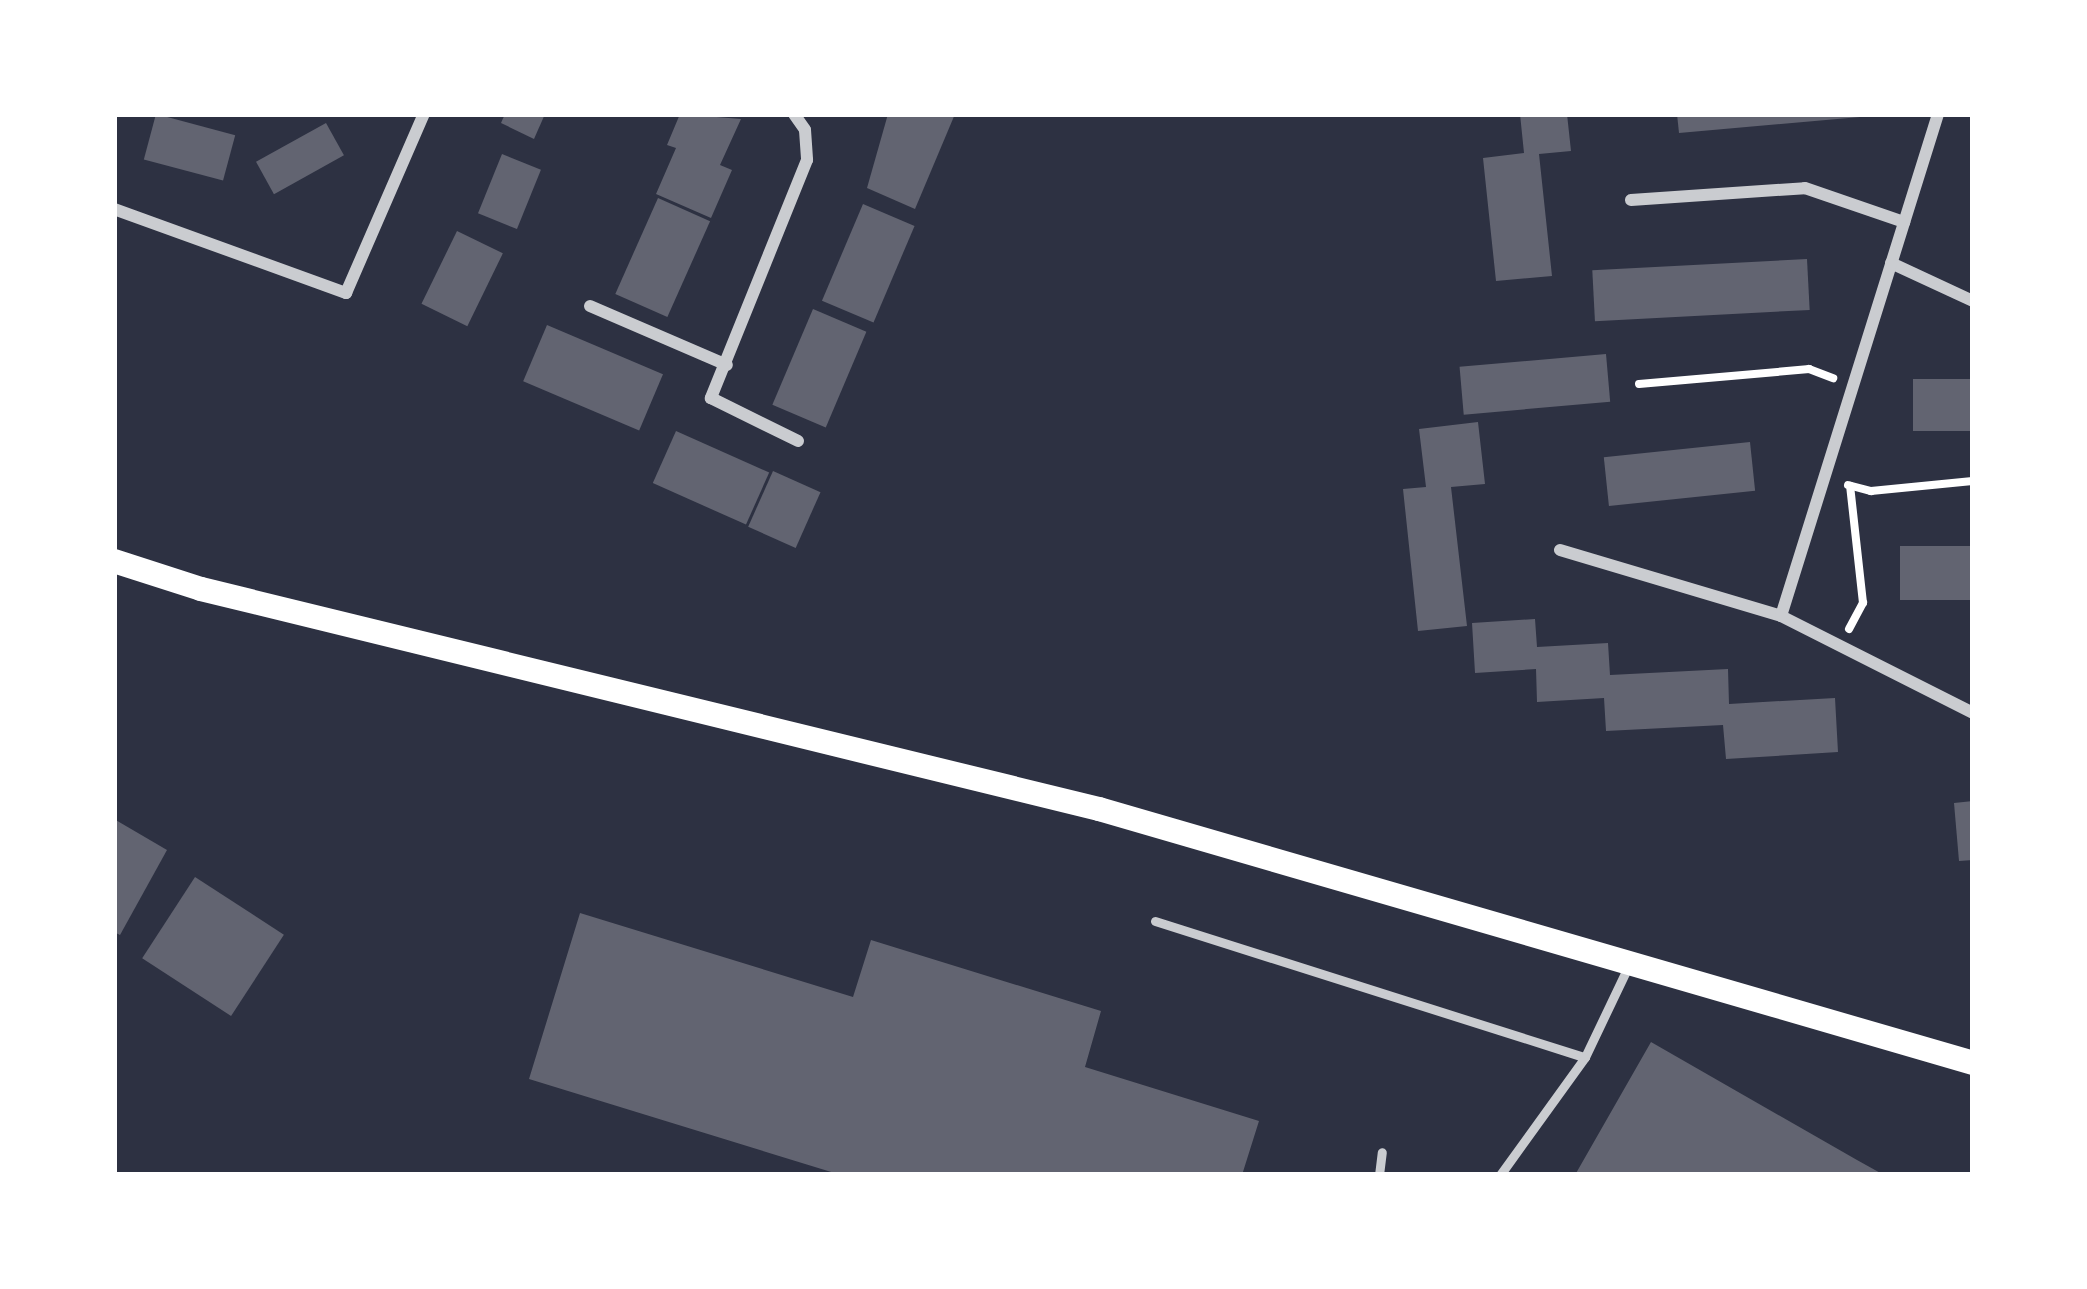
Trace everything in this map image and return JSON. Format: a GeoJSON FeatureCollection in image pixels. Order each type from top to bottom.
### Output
{"type":"FeatureCollection","features":[{"type":"Feature","properties":{"kind":"main road"},"geometry":{"type":"LineString","coordinates":[[114,561],[201,589],[1099,809],[1973,1063]]}},
{"type":"Feature","properties":{"kind":"street"},"geometry":{"type":"LineString","coordinates":[[114,209],[346,293],[424,114]]}},
{"type":"Feature","properties":{"kind":"street"},"geometry":{"type":"LineString","coordinates":[[794,114],[805,130],[807,160],[711,398],[799,441]]}},
{"type":"Feature","properties":{"kind":"street"},"geometry":{"type":"LineString","coordinates":[[1781,616],[1938,114]]}},
{"type":"Feature","properties":{"kind":"street"},"geometry":{"type":"LineString","coordinates":[[1631,200],[1805,188],[1904,221]]}},
{"type":"Feature","properties":{"kind":"street"},"geometry":{"type":"LineString","coordinates":[[1891,262],[1973,301]]}},
{"type":"Feature","properties":{"kind":"street"},"geometry":{"type":"LineString","coordinates":[[590,306],[727,365]]}},
{"type":"Feature","properties":{"kind":"street"},"geometry":{"type":"LineString","coordinates":[[1560,550],[1781,616],[1973,713]]}},
{"type":"Feature","properties":{"kind":"lane"},"geometry":{"type":"LineString","coordinates":[[1155,921],[1585,1057]]}},
{"type":"Feature","properties":{"kind":"lane"},"geometry":{"type":"LineString","coordinates":[[1500,1175],[1585,1057],[1630,962]]}},
{"type":"Feature","properties":{"kind":"lane"},"geometry":{"type":"LineString","coordinates":[[1379,1175],[1382,1151]]}},
{"type":"Feature","properties":{"kind":"path"},"geometry":{"type":"LineString","coordinates":[[1639,384],[1809,369],[1853,386]]}},
{"type":"Feature","properties":{"kind":"path"},"geometry":{"type":"LineString","coordinates":[[1823,479],[1870,491],[1973,481]]}},
{"type":"Feature","properties":{"kind":"path"},"geometry":{"type":"LineString","coordinates":[[1840,646],[1864,603],[1850,485]]}},
{"type":"Feature","properties":{"kind":"building"},"geometry":{"type":"Polygon","coordinates":[[[156,114],[235,135],[223,181],[144,159],[156,114]]]}},
{"type":"Feature","properties":{"kind":"building"},"geometry":{"type":"Polygon","coordinates":[[[505,114],[545,114],[534,139],[501,123],[505,114]]]}},
{"type":"Feature","properties":{"kind":"building"},"geometry":{"type":"Polygon","coordinates":[[[680,114],[741,119],[720,165],[732,170],[711,218],[656,194],[676,148],[667,145],[680,114]]]}},
{"type":"Feature","properties":{"kind":"building"},"geometry":{"type":"Polygon","coordinates":[[[888,114],[955,114],[915,209],[867,188],[888,114]]]}},
{"type":"Feature","properties":{"kind":"building"},"geometry":{"type":"Polygon","coordinates":[[[1520,114],[1567,114],[1571,151],[1539,154],[1552,276],[1496,281],[1483,158],[1524,153],[1520,114]]]}},
{"type":"Feature","properties":{"kind":"building"},"geometry":{"type":"Polygon","coordinates":[[[1677,114],[1860,114],[1860,117],[1679,133],[1677,114]]]}},
{"type":"Feature","properties":{"kind":"building"},"geometry":{"type":"Polygon","coordinates":[[[326,123],[344,155],[274,194],[256,162],[326,123]]]}},
{"type":"Feature","properties":{"kind":"building"},"geometry":{"type":"Polygon","coordinates":[[[502,154],[541,170],[517,229],[478,213],[502,154]]]}},
{"type":"Feature","properties":{"kind":"building"},"geometry":{"type":"Polygon","coordinates":[[[658,198],[710,221],[667,317],[615,294],[658,198]]]}},
{"type":"Feature","properties":{"kind":"building"},"geometry":{"type":"Polygon","coordinates":[[[863,204],[915,226],[874,323],[822,301],[863,204]]]}},
{"type":"Feature","properties":{"kind":"building"},"geometry":{"type":"Polygon","coordinates":[[[457,231],[503,253],[467,326],[421,304],[457,231]]]}},
{"type":"Feature","properties":{"kind":"building"},"geometry":{"type":"Polygon","coordinates":[[[1807,259],[1810,310],[1595,321],[1592,270],[1807,259]]]}},
{"type":"Feature","properties":{"kind":"building"},"geometry":{"type":"Polygon","coordinates":[[[813,309],[866,332],[826,427],[772,405],[813,309]]]}},
{"type":"Feature","properties":{"kind":"building"},"geometry":{"type":"Polygon","coordinates":[[[547,325],[663,374],[639,430],[523,381],[547,325]]]}},
{"type":"Feature","properties":{"kind":"building"},"geometry":{"type":"Polygon","coordinates":[[[1606,354],[1610,402],[1464,415],[1460,367],[1606,354]]]}},
{"type":"Feature","properties":{"kind":"building"},"geometry":{"type":"Polygon","coordinates":[[[1913,379],[1973,379],[1973,431],[1913,431],[1913,379]]]}},
{"type":"Feature","properties":{"kind":"building"},"geometry":{"type":"Polygon","coordinates":[[[1478,422],[1485,484],[1451,487],[1467,626],[1418,631],[1403,489],[1426,487],[1419,429],[1478,422]]]}},
{"type":"Feature","properties":{"kind":"building"},"geometry":{"type":"Polygon","coordinates":[[[676,431],[769,472],[746,525],[653,483],[676,431]]]}},
{"type":"Feature","properties":{"kind":"building"},"geometry":{"type":"Polygon","coordinates":[[[1750,442],[1755,491],[1609,506],[1604,457],[1750,442]]]}},
{"type":"Feature","properties":{"kind":"building"},"geometry":{"type":"Polygon","coordinates":[[[773,471],[821,492],[796,548],[748,527],[773,471]]]}},
{"type":"Feature","properties":{"kind":"building"},"geometry":{"type":"Polygon","coordinates":[[[1900,546],[1973,546],[1973,600],[1900,600],[1900,546]]]}},
{"type":"Feature","properties":{"kind":"building"},"geometry":{"type":"Polygon","coordinates":[[[1535,619],[1537,647],[1608,643],[1610,675],[1728,669],[1729,704],[1835,698],[1838,752],[1726,759],[1723,725],[1606,731],[1604,698],[1537,702],[1536,669],[1475,673],[1472,623],[1535,619]]]}},
{"type":"Feature","properties":{"kind":"building"},"geometry":{"type":"Polygon","coordinates":[[[1973,801],[1973,860],[1959,861],[1954,803],[1973,801]]]}},
{"type":"Feature","properties":{"kind":"building"},"geometry":{"type":"Polygon","coordinates":[[[114,819],[167,850],[120,935],[114,932],[114,819]]]}},
{"type":"Feature","properties":{"kind":"building"},"geometry":{"type":"Polygon","coordinates":[[[195,877],[284,935],[231,1016],[142,958],[195,877]]]}},
{"type":"Feature","properties":{"kind":"building"},"geometry":{"type":"Polygon","coordinates":[[[580,913],[853,997],[871,940],[1101,1011],[1085,1067],[1259,1121],[1242,1175],[841,1175],[529,1079],[580,913]]]}},
{"type":"Feature","properties":{"kind":"building"},"geometry":{"type":"Polygon","coordinates":[[[1651,1042],[1857,1160],[1884,1175],[1575,1175],[1651,1042]]]}}]}
